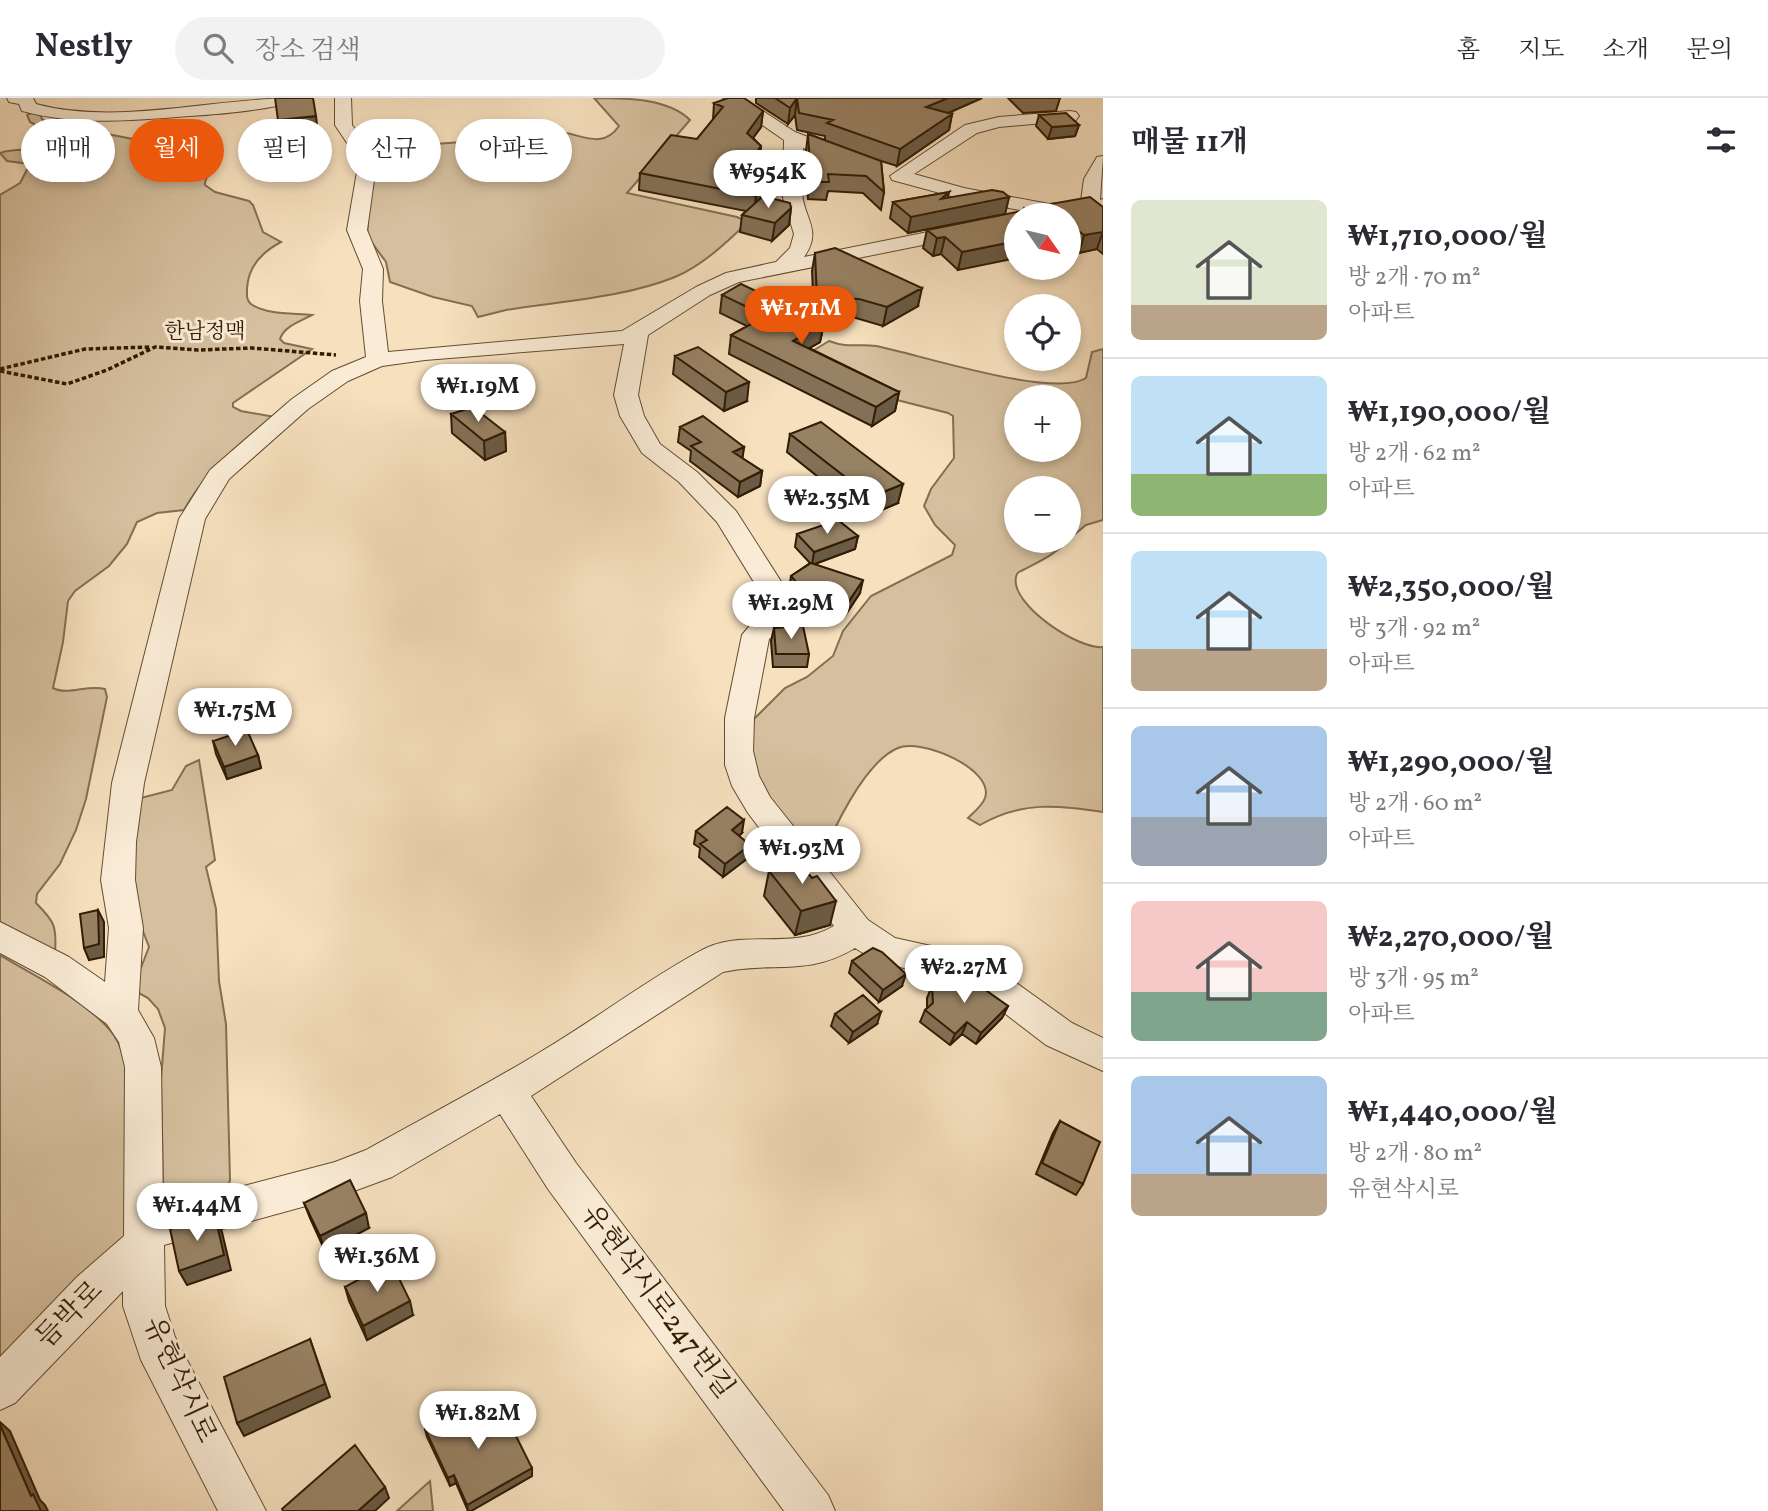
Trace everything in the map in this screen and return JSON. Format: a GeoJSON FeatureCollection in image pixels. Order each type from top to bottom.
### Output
{"type":"FeatureCollection","features":[{"type":"Feature","properties":{"kind":"street"},"geometry":{"type":"LineString","coordinates":[[15,98],[27,100],[28,107],[37,110],[92,117],[252,106],[288,98]]}},
{"type":"Feature","properties":{"kind":"street"},"geometry":{"type":"LineString","coordinates":[[343,98],[343,125],[360,146],[367,164],[357,229],[359,239],[372,261],[371,301],[376,323],[377,360]]}},
{"type":"Feature","properties":{"kind":"street"},"geometry":{"type":"LineString","coordinates":[[731,98],[793,138],[860,164]]}},
{"type":"Feature","properties":{"kind":"street"},"geometry":{"type":"LineString","coordinates":[[1004,204],[893,174],[971,130],[999,122],[1070,116]]}},
{"type":"Feature","properties":{"kind":"street"},"geometry":{"type":"LineString","coordinates":[[784,266],[803,242],[803,230],[792,193],[795,169],[793,138]]}},
{"type":"Feature","properties":{"kind":"street"},"geometry":{"type":"LineString","coordinates":[[1097,205],[1093,179],[1103,161]]}},
{"type":"Feature","properties":{"kind":"street"},"geometry":{"type":"LineString","coordinates":[[121,1013],[126,928],[118,880],[121,830],[128,783],[151,681],[192,519],[219,475],[258,438],[340,376],[377,360],[425,353],[625,337],[638,332],[703,291],[733,277],[1004,223]]}},
{"type":"Feature","properties":{"kind":"street"},"geometry":{"type":"LineString","coordinates":[[638,332],[626,395],[632,416],[651,448],[688,477],[727,517],[782,605],[784,614],[780,622],[756,635],[744,690],[738,741],[739,764],[759,805],[856,930],[886,950],[949,965],[985,979],[1059,1034],[1103,1055]]}},
{"type":"Feature","properties":{"kind":"street"},"geometry":{"type":"LineString","coordinates":[[144,1238],[335,1180],[378,1164],[506,1091],[714,960],[746,953],[797,954],[824,948],[856,930]]}},
{"type":"Feature","properties":{"kind":"street","name":"유현삭시로"},"geometry":{"type":"LineString","coordinates":[[0,936],[57,967],[121,1013],[136,1038],[144,1067],[144,1306],[156,1345],[243,1511]]}},
{"type":"Feature","properties":{"kind":"street","name":"유현삭시로247번길"},"geometry":{"type":"LineString","coordinates":[[506,1091],[562,1176],[812,1511]]}},
{"type":"Feature","properties":{"kind":"street","name":"듬박로"},"geometry":{"type":"LineString","coordinates":[[0,1388],[144,1238]]}},
{"type":"Feature","properties":{"kind":"path","name":"한남정맥"},"geometry":{"type":"LineString","coordinates":[[0,370],[67,384],[107,370],[155,347],[198,350],[252,348],[377,360]]}},
{"type":"Feature","properties":{"kind":"path"},"geometry":{"type":"LineString","coordinates":[[0,370],[86,349],[155,347]]}},
{"type":"Feature","properties":{"kind":"shaded area"},"geometry":{"type":"Polygon","coordinates":[[[594,98],[658,103],[690,120],[627,193],[737,217],[748,222],[714,253],[675,277],[634,290],[592,298],[506,310],[478,317],[472,306],[433,297],[390,282],[386,262],[367,236],[365,206],[367,182],[441,182],[441,144],[455,143],[455,182],[572,182],[572,134],[586,138],[603,138],[619,126],[594,98]]]}},
{"type":"Feature","properties":{"kind":"shaded area"},"geometry":{"type":"Polygon","coordinates":[[[33,112],[40,114],[42,119],[29,119],[27,115],[33,112]]]}},
{"type":"Feature","properties":{"kind":"shaded area"},"geometry":{"type":"Polygon","coordinates":[[[115,135],[129,138],[129,182],[205,182],[205,185],[215,192],[249,201],[263,232],[281,242],[262,255],[253,267],[248,281],[248,301],[264,310],[312,315],[289,327],[280,339],[284,343],[312,349],[233,403],[233,407],[241,411],[275,417],[224,459],[202,483],[184,510],[157,513],[137,522],[127,544],[109,566],[75,591],[68,601],[53,688],[65,691],[105,689],[107,697],[86,799],[76,830],[60,864],[37,894],[36,903],[53,925],[55,952],[0,927],[0,195],[20,183],[115,182],[115,135]]]}},
{"type":"Feature","properties":{"kind":"shaded area"},"geometry":{"type":"Polygon","coordinates":[[[21,150],[21,163],[7,161],[0,153],[21,150]]]}},
{"type":"Feature","properties":{"kind":"shaded area"},"geometry":{"type":"Polygon","coordinates":[[[829,341],[843,345],[876,346],[1016,379],[1069,383],[1086,378],[1092,352],[1103,349],[1103,520],[1081,529],[1081,476],[1004,476],[1004,553],[1053,553],[1018,572],[1017,588],[1024,600],[1048,624],[1078,641],[1103,647],[1103,812],[1055,807],[1025,808],[995,817],[980,825],[968,818],[985,798],[985,787],[979,777],[954,758],[938,752],[909,746],[898,748],[885,756],[861,783],[840,818],[819,866],[783,821],[749,761],[754,719],[785,688],[807,677],[833,656],[843,631],[871,596],[952,555],[955,545],[935,525],[924,506],[931,489],[954,458],[953,416],[889,398],[801,358],[829,341]]]}},
{"type":"Feature","properties":{"kind":"shaded area"},"geometry":{"type":"Polygon","coordinates":[[[199,760],[215,860],[206,867],[216,909],[219,981],[226,1024],[230,1180],[226,1195],[171,1209],[165,1201],[163,1185],[161,1079],[165,1028],[158,1009],[148,998],[137,992],[135,983],[149,947],[134,908],[133,800],[172,790],[186,766],[199,760]]]}},
{"type":"Feature","properties":{"kind":"shaded area"},"geometry":{"type":"Polygon","coordinates":[[[0,955],[72,998],[110,1030],[120,1047],[127,1070],[132,1157],[129,1234],[0,1371],[0,955]]]}},
{"type":"Feature","properties":{"kind":"shaded area"},"geometry":{"type":"Polygon","coordinates":[[[430,1481],[433,1511],[397,1511],[430,1481]]]}},
{"type":"Feature","properties":{"kind":"building"},"geometry":{"type":"Polygon","coordinates":[[[275,98],[313,98],[316,116],[278,119],[275,98]]]}},
{"type":"Feature","properties":{"kind":"building"},"geometry":{"type":"Polygon","coordinates":[[[728,98],[744,98],[763,111],[747,133],[761,146],[746,167],[775,173],[756,196],[640,173],[671,135],[697,139],[723,107],[714,103],[728,98]]]}},
{"type":"Feature","properties":{"kind":"building"},"geometry":{"type":"Polygon","coordinates":[[[775,98],[797,98],[790,108],[775,98]]]}},
{"type":"Feature","properties":{"kind":"building"},"geometry":{"type":"Polygon","coordinates":[[[797,98],[948,98],[926,107],[952,114],[900,149],[827,123],[833,120],[799,113],[797,98]]]}},
{"type":"Feature","properties":{"kind":"building"},"geometry":{"type":"Polygon","coordinates":[[[1066,113],[1079,125],[1052,127],[1039,115],[1066,113]]]}},
{"type":"Feature","properties":{"kind":"building"},"geometry":{"type":"Polygon","coordinates":[[[808,134],[881,161],[884,192],[866,176],[828,174],[829,182],[811,182],[808,134]]]}},
{"type":"Feature","properties":{"kind":"building"},"geometry":{"type":"Polygon","coordinates":[[[992,190],[1003,192],[1009,197],[911,217],[893,202],[949,192],[941,199],[992,190]]]}},
{"type":"Feature","properties":{"kind":"building"},"geometry":{"type":"Polygon","coordinates":[[[763,196],[790,203],[791,208],[775,223],[742,215],[763,196]]]}},
{"type":"Feature","properties":{"kind":"building"},"geometry":{"type":"Polygon","coordinates":[[[1090,197],[1103,207],[1103,232],[1082,234],[1082,203],[1056,203],[1090,197]]]}},
{"type":"Feature","properties":{"kind":"building"},"geometry":{"type":"Polygon","coordinates":[[[1004,215],[1004,244],[962,252],[945,237],[937,238],[927,230],[1004,215]]]}},
{"type":"Feature","properties":{"kind":"building"},"geometry":{"type":"Polygon","coordinates":[[[835,248],[922,288],[887,307],[859,299],[817,298],[815,253],[835,248]]]}},
{"type":"Feature","properties":{"kind":"building"},"geometry":{"type":"Polygon","coordinates":[[[741,284],[824,323],[793,341],[899,392],[876,407],[731,335],[766,316],[722,295],[741,284]]]}},
{"type":"Feature","properties":{"kind":"building"},"geometry":{"type":"Polygon","coordinates":[[[698,347],[749,382],[726,392],[675,356],[698,347]]]}},
{"type":"Feature","properties":{"kind":"building"},"geometry":{"type":"Polygon","coordinates":[[[473,407],[505,432],[484,441],[451,414],[473,407]]]}},
{"type":"Feature","properties":{"kind":"building"},"geometry":{"type":"Polygon","coordinates":[[[703,416],[744,447],[733,452],[762,471],[740,482],[691,446],[701,442],[680,427],[703,416]]]}},
{"type":"Feature","properties":{"kind":"building"},"geometry":{"type":"Polygon","coordinates":[[[821,422],[903,484],[871,497],[790,434],[821,422]]]}},
{"type":"Feature","properties":{"kind":"building"},"geometry":{"type":"Polygon","coordinates":[[[838,520],[858,536],[814,552],[797,534],[838,520]]]}},
{"type":"Feature","properties":{"kind":"building"},"geometry":{"type":"Polygon","coordinates":[[[811,563],[863,580],[847,604],[801,588],[791,576],[811,563]]]}},
{"type":"Feature","properties":{"kind":"building"},"geometry":{"type":"Polygon","coordinates":[[[803,626],[809,654],[776,654],[774,628],[803,626]]]}},
{"type":"Feature","properties":{"kind":"building"},"geometry":{"type":"Polygon","coordinates":[[[247,730],[258,755],[224,767],[213,741],[247,730]]]}},
{"type":"Feature","properties":{"kind":"building"},"geometry":{"type":"Polygon","coordinates":[[[727,807],[744,820],[732,830],[750,845],[725,864],[700,844],[707,840],[696,831],[727,807]]]}},
{"type":"Feature","properties":{"kind":"building"},"geometry":{"type":"Polygon","coordinates":[[[796,859],[812,878],[817,876],[836,901],[801,911],[769,871],[796,859]]]}},
{"type":"Feature","properties":{"kind":"building"},"geometry":{"type":"Polygon","coordinates":[[[98,910],[99,944],[84,948],[80,914],[98,910]]]}},
{"type":"Feature","properties":{"kind":"building"},"geometry":{"type":"Polygon","coordinates":[[[873,948],[882,952],[906,974],[883,990],[852,961],[873,948]]]}},
{"type":"Feature","properties":{"kind":"building"},"geometry":{"type":"Polygon","coordinates":[[[963,974],[1008,1006],[981,1033],[967,1022],[955,1034],[925,1010],[933,1003],[932,986],[940,980],[956,981],[963,974]]]}},
{"type":"Feature","properties":{"kind":"building"},"geometry":{"type":"Polygon","coordinates":[[[863,995],[881,1012],[853,1032],[835,1014],[863,995]]]}},
{"type":"Feature","properties":{"kind":"building"},"geometry":{"type":"Polygon","coordinates":[[[1060,1121],[1100,1142],[1083,1184],[1042,1163],[1060,1121]]]}},
{"type":"Feature","properties":{"kind":"building"},"geometry":{"type":"Polygon","coordinates":[[[350,1180],[366,1213],[320,1236],[304,1203],[350,1180]]]}},
{"type":"Feature","properties":{"kind":"building"},"geometry":{"type":"Polygon","coordinates":[[[215,1216],[224,1255],[179,1271],[170,1229],[215,1216]]]}},
{"type":"Feature","properties":{"kind":"building"},"geometry":{"type":"Polygon","coordinates":[[[391,1262],[410,1301],[363,1326],[345,1287],[391,1262]]]}},
{"type":"Feature","properties":{"kind":"building"},"geometry":{"type":"Polygon","coordinates":[[[310,1339],[325,1384],[237,1423],[224,1377],[310,1339]]]}},
{"type":"Feature","properties":{"kind":"building"},"geometry":{"type":"Polygon","coordinates":[[[477,1399],[490,1425],[506,1416],[532,1468],[467,1505],[454,1475],[448,1478],[425,1429],[477,1399]]]}},
{"type":"Feature","properties":{"kind":"building"},"geometry":{"type":"Polygon","coordinates":[[[0,1425],[31,1496],[33,1494],[41,1511],[0,1511],[0,1425]]]}},
{"type":"Feature","properties":{"kind":"building"},"geometry":{"type":"Polygon","coordinates":[[[355,1445],[385,1487],[358,1511],[283,1511],[282,1509],[355,1445]]]}}]}
